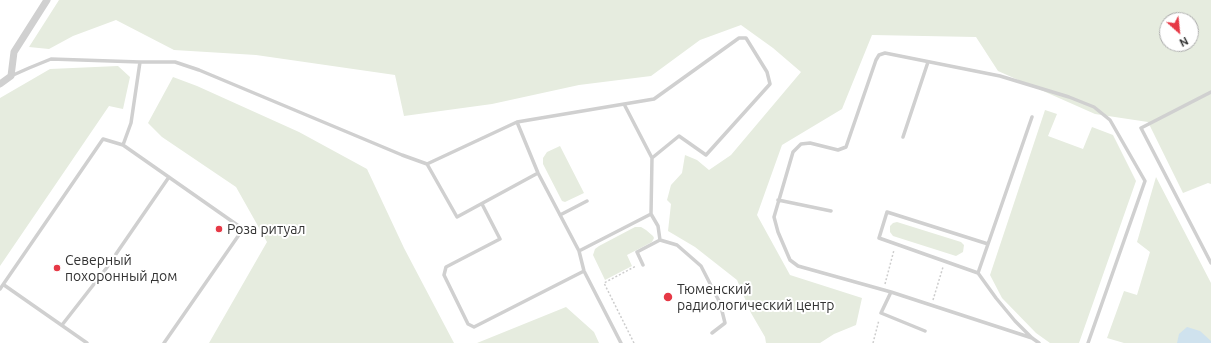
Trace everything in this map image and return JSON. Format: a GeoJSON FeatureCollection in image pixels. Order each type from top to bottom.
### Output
{"type":"FeatureCollection","features":[{"type":"Feature","properties":{"kind":"street"},"geometry":{"type":"LineString","coordinates":[[0,84],[11,76],[14,52],[47,0]]}},
{"type":"Feature","properties":{"kind":"lane"},"geometry":{"type":"LineString","coordinates":[[427,164],[517,122],[654,99],[739,38],[746,38],[767,72],[770,84],[706,155],[679,136],[652,158]]}},
{"type":"Feature","properties":{"kind":"lane"},"geometry":{"type":"LineString","coordinates":[[1032,338],[891,292],[798,266],[790,260],[778,232],[774,217],[793,152],[801,144],[810,143],[838,150],[846,146],[879,55],[885,53],[1000,76],[1069,97],[1094,107],[1110,120],[1145,180],[1088,343]]}},
{"type":"Feature","properties":{"kind":"lane"},"geometry":{"type":"LineString","coordinates":[[11,76],[51,59],[175,62],[198,70],[427,164],[457,217],[538,173]]}},
{"type":"Feature","properties":{"kind":"lane"},"geometry":{"type":"LineString","coordinates":[[123,145],[131,123],[140,62]]}},
{"type":"Feature","properties":{"kind":"lane"},"geometry":{"type":"LineString","coordinates":[[903,137],[928,62]]}},
{"type":"Feature","properties":{"kind":"lane"},"geometry":{"type":"LineString","coordinates":[[1211,92],[1141,128],[1211,263]]}},
{"type":"Feature","properties":{"kind":"lane"},"geometry":{"type":"LineString","coordinates":[[624,104],[652,158],[651,214],[658,226],[660,240]]}},
{"type":"Feature","properties":{"kind":"lane"},"geometry":{"type":"LineString","coordinates":[[978,273],[1032,117]]}},
{"type":"Feature","properties":{"kind":"lane"},"geometry":{"type":"LineString","coordinates":[[517,122],[538,173],[579,251],[584,271],[621,343]]}},
{"type":"Feature","properties":{"kind":"lane"},"geometry":{"type":"LineString","coordinates":[[0,290],[103,139],[123,145],[243,229],[164,343]]}},
{"type":"Feature","properties":{"kind":"lane"},"geometry":{"type":"LineString","coordinates":[[116,254],[169,177]]}},
{"type":"Feature","properties":{"kind":"lane"},"geometry":{"type":"LineString","coordinates":[[778,200],[831,211]]}},
{"type":"Feature","properties":{"kind":"lane"},"geometry":{"type":"LineString","coordinates":[[560,214],[587,201]]}},
{"type":"Feature","properties":{"kind":"lane"},"geometry":{"type":"LineString","coordinates":[[482,204],[500,239],[446,267],[444,275],[468,324],[474,327],[584,271]]}},
{"type":"Feature","properties":{"kind":"lane"},"geometry":{"type":"LineString","coordinates":[[988,244],[887,212],[879,238],[978,273],[996,298],[1016,321],[1032,338],[1039,343]]}},
{"type":"Feature","properties":{"kind":"lane"},"geometry":{"type":"LineString","coordinates":[[579,251],[651,214]]}},
{"type":"Feature","properties":{"kind":"lane"},"geometry":{"type":"LineString","coordinates":[[642,264],[637,252],[660,240],[677,245],[700,266],[720,303],[725,323],[712,333]]}},
{"type":"Feature","properties":{"kind":"lane"},"geometry":{"type":"LineString","coordinates":[[62,325],[112,261]]}},
{"type":"Feature","properties":{"kind":"lane"},"geometry":{"type":"LineString","coordinates":[[4,285],[87,343]]}},
{"type":"Feature","properties":{"kind":"lane"},"geometry":{"type":"LineString","coordinates":[[891,292],[881,313],[925,331]]}},
{"type":"Feature","properties":{"kind":"path"},"geometry":{"type":"LineString","coordinates":[[887,276],[896,244]]}},
{"type":"Feature","properties":{"kind":"path"},"geometry":{"type":"LineString","coordinates":[[931,305],[945,262]]}},
{"type":"Feature","properties":{"kind":"path"},"geometry":{"type":"LineString","coordinates":[[634,343],[604,283],[642,264]]}},
{"type":"Feature","properties":{"kind":"path"},"geometry":{"type":"LineString","coordinates":[[873,343],[881,313]]}},
{"type":"Feature","properties":{"kind":"shaded area"},"geometry":{"type":"Polygon","coordinates":[[[59,0],[1211,0],[1211,184],[1208,183],[1183,193],[1148,122],[1095,114],[998,71],[976,37],[872,35],[842,109],[782,145],[757,215],[790,275],[862,298],[856,325],[834,334],[820,343],[766,343],[765,337],[751,313],[737,280],[695,247],[668,231],[671,204],[667,200],[671,185],[682,173],[685,155],[697,160],[709,170],[731,155],[801,72],[773,48],[741,25],[700,40],[651,76],[579,85],[492,104],[404,116],[395,75],[256,55],[174,50],[116,20],[73,36],[49,49],[29,47],[59,0]]]}},
{"type":"Feature","properties":{"kind":"shaded area"},"geometry":{"type":"Polygon","coordinates":[[[118,66],[130,77],[123,109],[109,106],[0,266],[0,98],[50,69],[118,66]]]}},
{"type":"Feature","properties":{"kind":"shaded area"},"geometry":{"type":"Polygon","coordinates":[[[173,77],[197,86],[299,132],[367,169],[404,248],[454,343],[209,343],[267,242],[236,187],[162,137],[148,123],[173,77]]]}},
{"type":"Feature","properties":{"kind":"shaded area"},"geometry":{"type":"Polygon","coordinates":[[[1045,110],[1057,114],[1048,136],[1083,149],[1092,127],[1113,135],[1136,181],[1079,343],[1050,343],[1036,333],[1002,298],[990,275],[1045,110]]]}},
{"type":"Feature","properties":{"kind":"shaded area"},"geometry":{"type":"Polygon","coordinates":[[[560,146],[584,193],[565,202],[562,201],[543,164],[543,158],[547,152],[560,146]]]}},
{"type":"Feature","properties":{"kind":"shaded area"},"geometry":{"type":"Polygon","coordinates":[[[1156,177],[1211,283],[1211,343],[1124,343],[1107,338],[1124,291],[1137,295],[1150,252],[1137,242],[1156,177]]]}},
{"type":"Feature","properties":{"kind":"shaded area"},"geometry":{"type":"Polygon","coordinates":[[[897,222],[961,242],[964,245],[963,252],[956,256],[893,236],[890,232],[890,226],[897,222]]]}},
{"type":"Feature","properties":{"kind":"shaded area"},"geometry":{"type":"Polygon","coordinates":[[[635,227],[641,227],[653,236],[654,238],[652,242],[627,255],[632,266],[605,280],[593,255],[595,249],[635,227]]]}},
{"type":"Feature","properties":{"kind":"shaded area"},"geometry":{"type":"Polygon","coordinates":[[[566,307],[594,332],[599,343],[477,343],[566,307]]]}},
{"type":"Feature","properties":{"kind":"water"},"geometry":{"type":"Polygon","coordinates":[[[1187,327],[1200,331],[1211,341],[1211,343],[1177,343],[1179,334],[1187,327]]]}},
{"type":"Feature","properties":{"kind":"place","name":"Роза ритуал"},"geometry":{"type":"Point","coordinates":[219,229]}},
{"type":"Feature","properties":{"kind":"place","name":"Северный похоронный дом"},"geometry":{"type":"Point","coordinates":[57,268]}},
{"type":"Feature","properties":{"kind":"place","name":"Тюменский радиологический центр"},"geometry":{"type":"Point","coordinates":[668,297]}}]}
